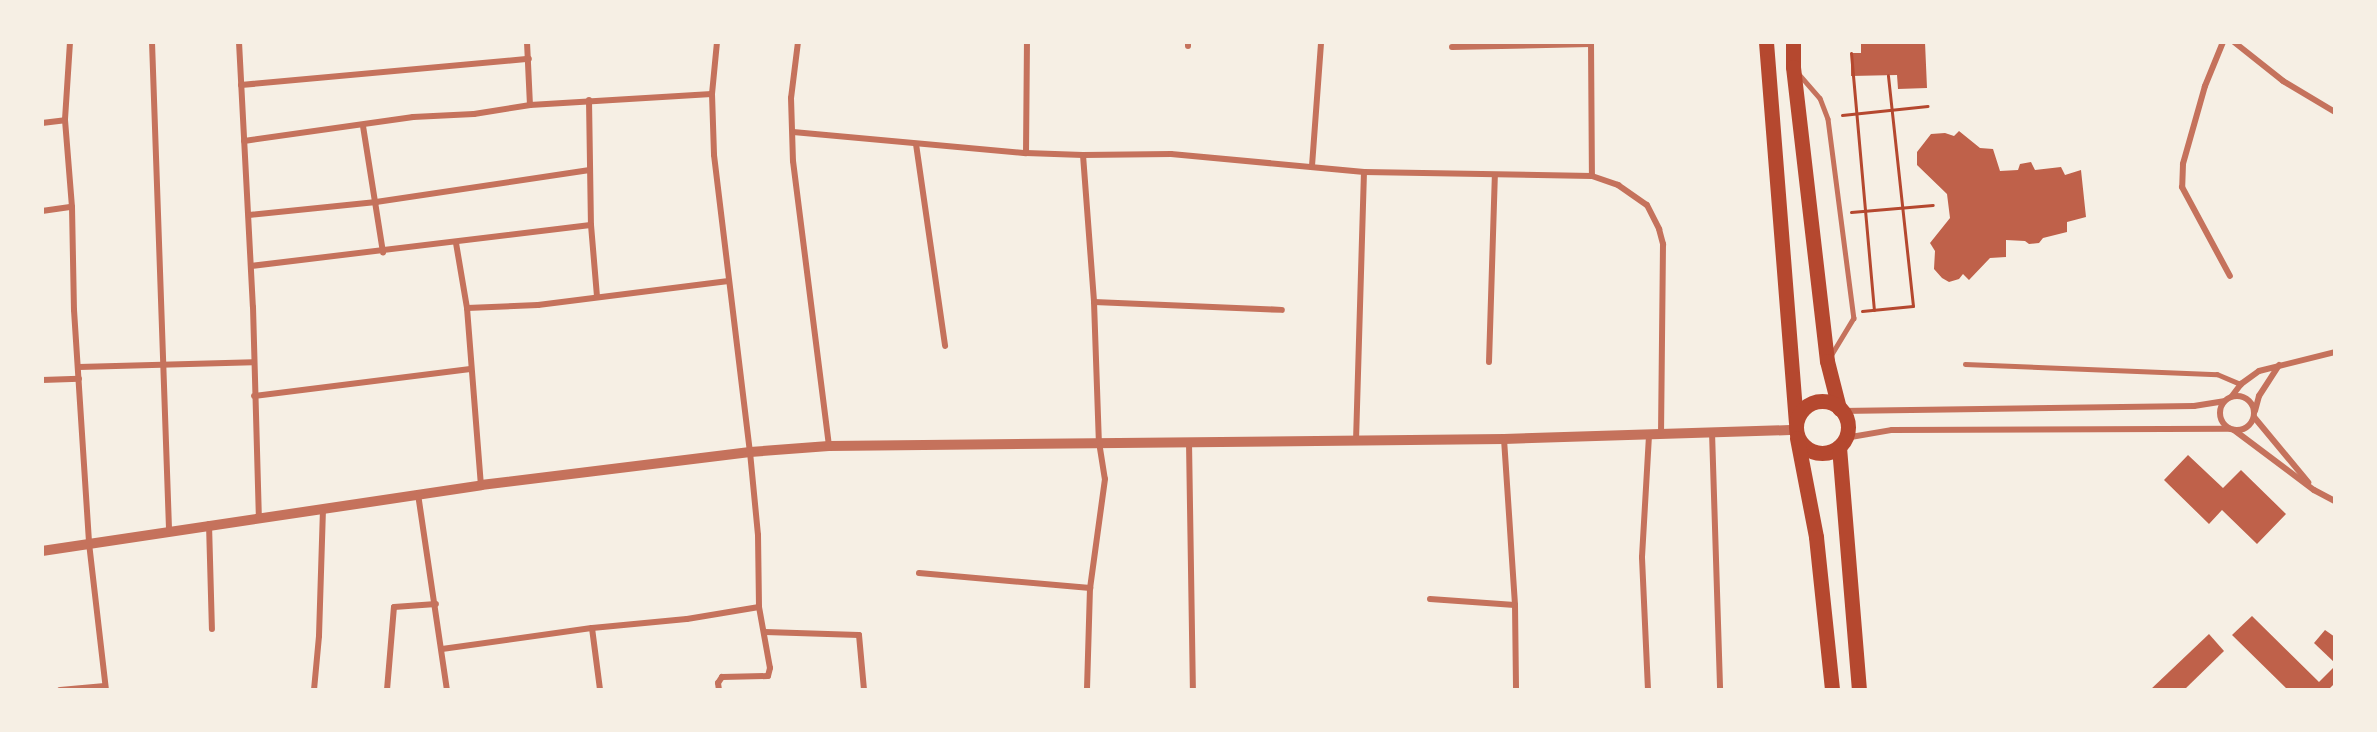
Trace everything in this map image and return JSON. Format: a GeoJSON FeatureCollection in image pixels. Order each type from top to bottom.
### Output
{"type":"FeatureCollection","features":[{"type":"Feature","properties":{"kind":"main road"},"geometry":{"type":"LineString","coordinates":[[1766,42],[1796,430],[1816,537],[1832,690]]}},
{"type":"Feature","properties":{"kind":"main road"},"geometry":{"type":"LineString","coordinates":[[1793,42],[1792,67],[1827,361],[1840,410],[1847,424],[1842,443],[1859,690]]}},
{"type":"Feature","properties":{"kind":"main road"},"geometry":{"type":"LineString","coordinates":[[1840,410],[1825,402],[1810,404],[1799,415],[1796,430],[1808,450],[1816,453],[1832,451],[1842,443]]}},
{"type":"Feature","properties":{"kind":"street"},"geometry":{"type":"LineString","coordinates":[[60,690],[105,688],[89,543],[74,310],[72,207],[65,120],[70,42]]}},
{"type":"Feature","properties":{"kind":"street"},"geometry":{"type":"LineString","coordinates":[[152,42],[169,531]]}},
{"type":"Feature","properties":{"kind":"street"},"geometry":{"type":"LineString","coordinates":[[239,42],[249,215],[259,518]]}},
{"type":"Feature","properties":{"kind":"street"},"geometry":{"type":"LineString","coordinates":[[527,42],[530,105]]}},
{"type":"Feature","properties":{"kind":"street"},"geometry":{"type":"LineString","coordinates":[[717,42],[712,94],[714,155],[750,452],[758,535],[759,607],[765,632],[770,673],[768,676],[722,677],[718,683],[718,690]]}},
{"type":"Feature","properties":{"kind":"street"},"geometry":{"type":"LineString","coordinates":[[798,42],[791,98],[793,161],[829,446]]}},
{"type":"Feature","properties":{"kind":"street"},"geometry":{"type":"LineString","coordinates":[[1026,153],[1028,42]]}},
{"type":"Feature","properties":{"kind":"street"},"geometry":{"type":"LineString","coordinates":[[1312,166],[1321,42]]}},
{"type":"Feature","properties":{"kind":"street"},"geometry":{"type":"LineString","coordinates":[[2223,42],[2205,86],[2186,152],[2182,187],[2230,276]]}},
{"type":"Feature","properties":{"kind":"street"},"geometry":{"type":"LineString","coordinates":[[2234,42],[2283,81],[2335,112]]}},
{"type":"Feature","properties":{"kind":"street"},"geometry":{"type":"LineString","coordinates":[[1452,47],[1591,43],[1592,177]]}},
{"type":"Feature","properties":{"kind":"street"},"geometry":{"type":"LineString","coordinates":[[241,85],[529,59]]}},
{"type":"Feature","properties":{"kind":"street"},"geometry":{"type":"LineString","coordinates":[[244,141],[363,126],[413,117],[474,114],[530,105],[712,94]]}},
{"type":"Feature","properties":{"kind":"street"},"geometry":{"type":"LineString","coordinates":[[589,100],[591,225],[597,297]]}},
{"type":"Feature","properties":{"kind":"street"},"geometry":{"type":"LineString","coordinates":[[42,123],[65,120]]}},
{"type":"Feature","properties":{"kind":"street"},"geometry":{"type":"LineString","coordinates":[[363,126],[383,252]]}},
{"type":"Feature","properties":{"kind":"street"},"geometry":{"type":"LineString","coordinates":[[793,132],[1026,153],[1171,154],[1364,172],[1592,177],[1618,185],[1637,196],[1653,214],[1663,244],[1661,434]]}},
{"type":"Feature","properties":{"kind":"street"},"geometry":{"type":"LineString","coordinates":[[916,144],[945,345]]}},
{"type":"Feature","properties":{"kind":"street"},"geometry":{"type":"LineString","coordinates":[[1083,155],[1094,302],[1099,442],[1105,479],[1090,588],[1088,690]]}},
{"type":"Feature","properties":{"kind":"street"},"geometry":{"type":"LineString","coordinates":[[249,215],[376,202],[590,170]]}},
{"type":"Feature","properties":{"kind":"street"},"geometry":{"type":"LineString","coordinates":[[1356,441],[1364,172]]}},
{"type":"Feature","properties":{"kind":"street"},"geometry":{"type":"LineString","coordinates":[[1489,362],[1495,175]]}},
{"type":"Feature","properties":{"kind":"street"},"geometry":{"type":"LineString","coordinates":[[42,211],[72,207]]}},
{"type":"Feature","properties":{"kind":"street"},"geometry":{"type":"LineString","coordinates":[[251,266],[383,252],[591,225]]}},
{"type":"Feature","properties":{"kind":"street"},"geometry":{"type":"LineString","coordinates":[[456,243],[467,308],[470,369],[481,485]]}},
{"type":"Feature","properties":{"kind":"street"},"geometry":{"type":"LineString","coordinates":[[467,308],[538,304],[728,281]]}},
{"type":"Feature","properties":{"kind":"street"},"geometry":{"type":"LineString","coordinates":[[1094,302],[1282,310]]}},
{"type":"Feature","properties":{"kind":"street"},"geometry":{"type":"LineString","coordinates":[[1840,410],[2194,406],[2224,401],[2259,370],[2335,352]]}},
{"type":"Feature","properties":{"kind":"street"},"geometry":{"type":"LineString","coordinates":[[79,367],[253,362]]}},
{"type":"Feature","properties":{"kind":"street"},"geometry":{"type":"LineString","coordinates":[[1842,443],[1892,430],[2244,429],[2254,415],[2259,396],[2279,364]]}},
{"type":"Feature","properties":{"kind":"street"},"geometry":{"type":"LineString","coordinates":[[254,396],[470,369]]}},
{"type":"Feature","properties":{"kind":"street"},"geometry":{"type":"LineString","coordinates":[[42,380],[79,379]]}},
{"type":"Feature","properties":{"kind":"street"},"geometry":{"type":"LineString","coordinates":[[2232,396],[2248,399],[2254,415],[2314,490]]}},
{"type":"Feature","properties":{"kind":"street"},"geometry":{"type":"LineString","coordinates":[[2224,401],[2220,417],[2232,429],[2314,490],[2335,501]]}},
{"type":"Feature","properties":{"kind":"street"},"geometry":{"type":"LineString","coordinates":[[42,550],[481,485],[750,452],[829,446],[1504,439],[1796,430]]}},
{"type":"Feature","properties":{"kind":"street"},"geometry":{"type":"LineString","coordinates":[[1712,432],[1720,690]]}},
{"type":"Feature","properties":{"kind":"street"},"geometry":{"type":"LineString","coordinates":[[1648,690],[1642,557],[1649,435]]}},
{"type":"Feature","properties":{"kind":"street"},"geometry":{"type":"LineString","coordinates":[[1504,439],[1515,605],[1516,690]]}},
{"type":"Feature","properties":{"kind":"street"},"geometry":{"type":"LineString","coordinates":[[1189,441],[1193,690]]}},
{"type":"Feature","properties":{"kind":"street"},"geometry":{"type":"LineString","coordinates":[[418,494],[447,690]]}},
{"type":"Feature","properties":{"kind":"street"},"geometry":{"type":"LineString","coordinates":[[314,690],[319,636],[323,507]]}},
{"type":"Feature","properties":{"kind":"street"},"geometry":{"type":"LineString","coordinates":[[209,524],[212,629]]}},
{"type":"Feature","properties":{"kind":"street"},"geometry":{"type":"LineString","coordinates":[[919,573],[1090,588]]}},
{"type":"Feature","properties":{"kind":"street"},"geometry":{"type":"LineString","coordinates":[[1430,599],[1515,605]]}},
{"type":"Feature","properties":{"kind":"street"},"geometry":{"type":"LineString","coordinates":[[387,690],[394,607],[436,604]]}},
{"type":"Feature","properties":{"kind":"street"},"geometry":{"type":"LineString","coordinates":[[442,649],[592,628],[687,619],[759,607]]}},
{"type":"Feature","properties":{"kind":"street"},"geometry":{"type":"LineString","coordinates":[[592,628],[600,690]]}},
{"type":"Feature","properties":{"kind":"street"},"geometry":{"type":"LineString","coordinates":[[765,632],[859,635],[864,690]]}},
{"type":"Feature","properties":{"kind":"lane"},"geometry":{"type":"LineString","coordinates":[[1792,67],[1820,98],[1828,119],[1854,318],[1827,361]]}},
{"type":"Feature","properties":{"kind":"lane"},"geometry":{"type":"LineString","coordinates":[[1965,364],[2217,374],[2241,384]]}},
{"type":"Feature","properties":{"kind":"path"},"geometry":{"type":"LineString","coordinates":[[1851,53],[1874,309]]}},
{"type":"Feature","properties":{"kind":"path"},"geometry":{"type":"LineString","coordinates":[[1860,311],[1913,306],[1888,75]]}},
{"type":"Feature","properties":{"kind":"path"},"geometry":{"type":"LineString","coordinates":[[1842,115],[1928,106]]}},
{"type":"Feature","properties":{"kind":"path"},"geometry":{"type":"LineString","coordinates":[[1851,212],[1933,205]]}},
{"type":"Feature","properties":{"kind":"building"},"geometry":{"type":"Polygon","coordinates":[[[1925,42],[1927,88],[1898,89],[1897,75],[1851,76],[1851,53],[1861,53],[1861,43],[1925,42]]]}},
{"type":"Feature","properties":{"kind":"building"},"geometry":{"type":"Polygon","coordinates":[[[1959,131],[1980,148],[1993,149],[2000,171],[2018,170],[2020,164],[2031,162],[2035,170],[2061,167],[2065,175],[2081,170],[2086,217],[2067,222],[2067,232],[2043,238],[2039,243],[2029,244],[2025,241],[2006,240],[2006,257],[1990,258],[1969,280],[1963,274],[1959,279],[1949,282],[1942,278],[1934,269],[1935,251],[1930,243],[1950,218],[1947,194],[1917,165],[1917,152],[1931,134],[1945,133],[1954,136],[1959,131]]]}},
{"type":"Feature","properties":{"kind":"building"},"geometry":{"type":"Polygon","coordinates":[[[2188,455],[2223,488],[2241,470],[2286,514],[2257,544],[2222,510],[2209,524],[2164,480],[2188,455]]]}},
{"type":"Feature","properties":{"kind":"building"},"geometry":{"type":"Polygon","coordinates":[[[2252,616],[2319,682],[2335,666],[2335,683],[2328,690],[2288,690],[2232,635],[2252,616]]]}},
{"type":"Feature","properties":{"kind":"building"},"geometry":{"type":"Polygon","coordinates":[[[2325,630],[2335,637],[2335,663],[2314,643],[2325,630]]]}},
{"type":"Feature","properties":{"kind":"building"},"geometry":{"type":"Polygon","coordinates":[[[2209,634],[2224,651],[2184,690],[2150,690],[2209,634]]]}}]}
